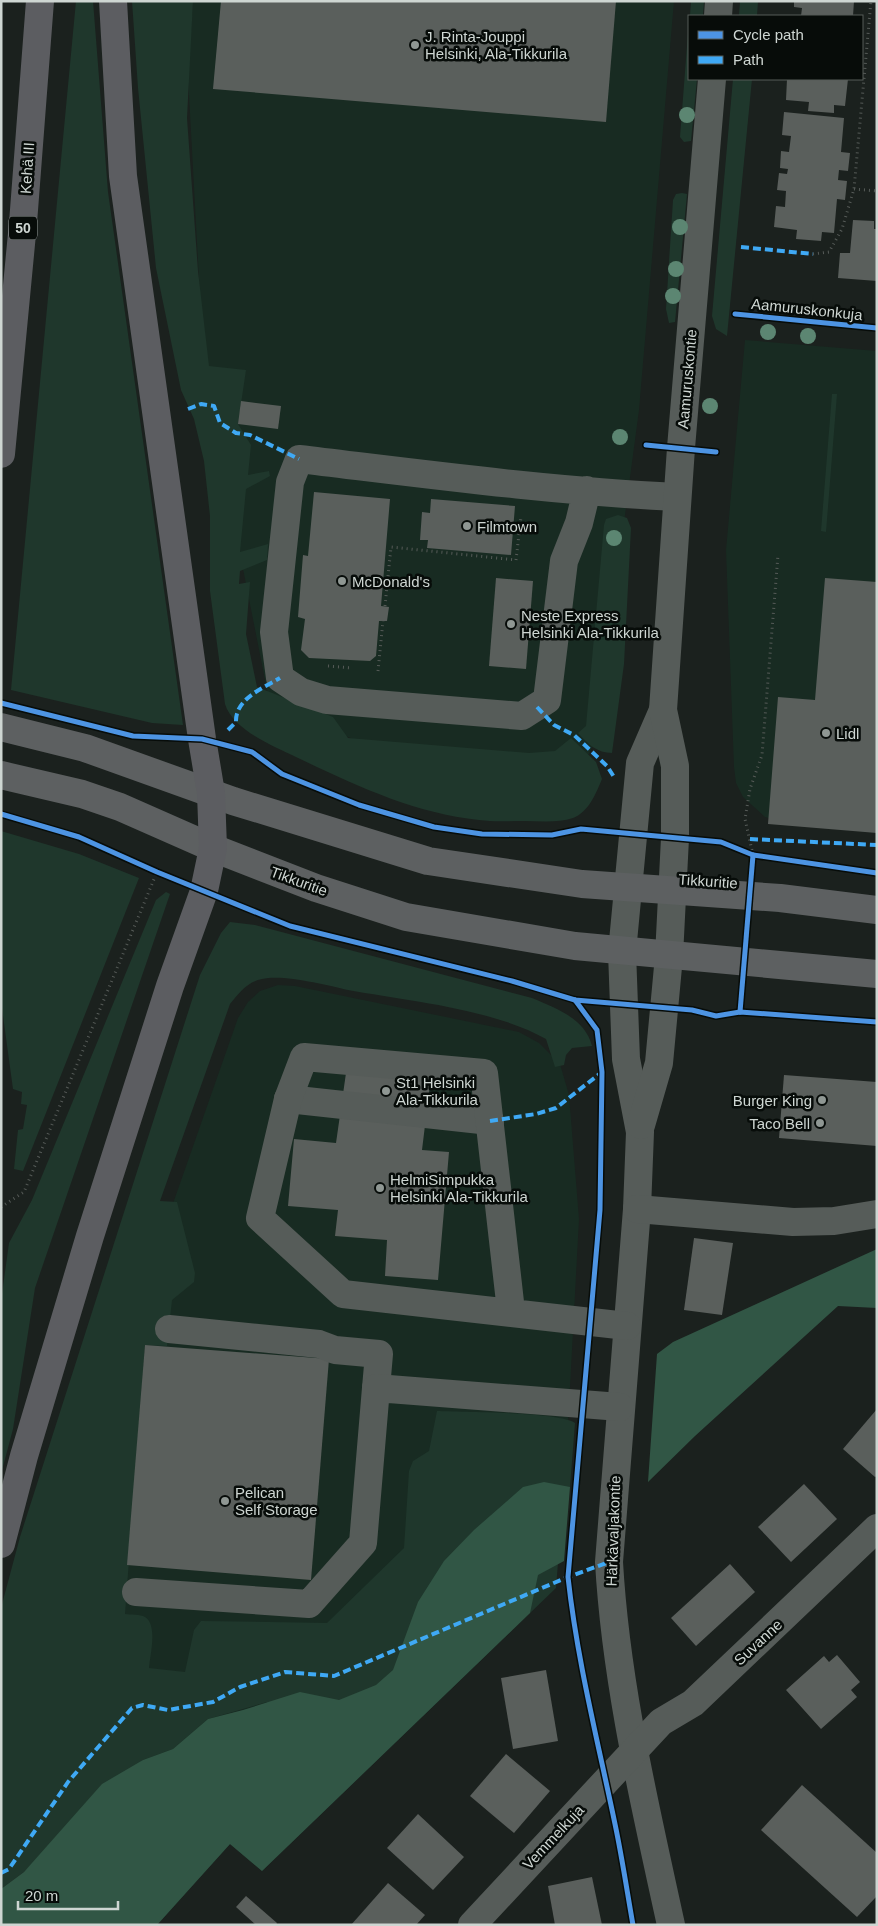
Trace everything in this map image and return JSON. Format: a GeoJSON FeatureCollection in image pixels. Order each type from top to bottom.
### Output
{"type":"FeatureCollection","features":[{"type":"Feature","properties":{"kind":"highway","name":"Kehä III"},"geometry":{"type":"LineString","coordinates":[[1,454],[23,223],[40,1]]}},
{"type":"Feature","properties":{"kind":"highway"},"geometry":{"type":"LineString","coordinates":[[1,1544],[24,1456],[90,1236],[170,986],[204,891],[213,848],[211,793],[123,176],[113,1]]}},
{"type":"Feature","properties":{"kind":"main road","name":"Tikkuritie"},"geometry":{"type":"LineString","coordinates":[[1,727],[86,748],[211,793],[428,860],[582,884],[752,896],[877,910]]}},
{"type":"Feature","properties":{"kind":"main road","name":"Tikkuritie"},"geometry":{"type":"LineString","coordinates":[[1,775],[82,794],[120,807],[213,848],[316,888],[406,916],[575,946],[622,952],[877,974]]}},
{"type":"Feature","properties":{"kind":"street"},"geometry":{"type":"LineString","coordinates":[[718,15],[719,1]]}},
{"type":"Feature","properties":{"kind":"street","name":"Aamuruskontie"},"geometry":{"type":"LineString","coordinates":[[669,956],[675,838],[675,766],[664,710],[678,497],[712,80]]}},
{"type":"Feature","properties":{"kind":"street"},"geometry":{"type":"LineString","coordinates":[[588,490],[579,523],[564,560],[547,700],[522,716],[327,700],[301,692],[280,678],[274,632],[290,482],[298,459],[522,486],[588,490],[678,497]]}},
{"type":"Feature","properties":{"kind":"street","name":"Aamuruskontie"},"geometry":{"type":"LineString","coordinates":[[622,952],[640,763],[664,710]]}},
{"type":"Feature","properties":{"kind":"street","name":"Härkävaljakontie"},"geometry":{"type":"LineString","coordinates":[[622,952],[626,1059],[640,1132]]}},
{"type":"Feature","properties":{"kind":"street","name":"Härkävaljakontie"},"geometry":{"type":"LineString","coordinates":[[669,956],[658,1063],[640,1132],[637,1209],[609,1562],[612,1618],[635,1750],[671,1925]]}},
{"type":"Feature","properties":{"kind":"street"},"geometry":{"type":"LineString","coordinates":[[511,1311],[484,1073],[304,1057],[288,1099],[260,1218],[343,1294],[511,1311],[627,1326]]}},
{"type":"Feature","properties":{"kind":"street"},"geometry":{"type":"LineString","coordinates":[[288,1099],[490,1120]]}},
{"type":"Feature","properties":{"kind":"street"},"geometry":{"type":"LineString","coordinates":[[637,1209],[793,1222],[834,1221],[877,1214]]}},
{"type":"Feature","properties":{"kind":"street"},"geometry":{"type":"LineString","coordinates":[[136,1592],[309,1604],[363,1543],[379,1354],[334,1350],[319,1344],[169,1329]]}},
{"type":"Feature","properties":{"kind":"street"},"geometry":{"type":"LineString","coordinates":[[376,1388],[620,1407]]}},
{"type":"Feature","properties":{"kind":"street","name":"Suvanne"},"geometry":{"type":"LineString","coordinates":[[635,1750],[661,1722],[693,1703],[877,1528]]}},
{"type":"Feature","properties":{"kind":"street","name":"Vemmelkuja"},"geometry":{"type":"LineString","coordinates":[[472,1925],[635,1750]]}},
{"type":"Feature","properties":{"kind":"path"},"geometry":{"type":"LineString","coordinates":[[813,254],[829,252],[842,229],[854,189],[871,1]]}},
{"type":"Feature","properties":{"kind":"path"},"geometry":{"type":"LineString","coordinates":[[854,189],[877,191]]}},
{"type":"Feature","properties":{"kind":"path"},"geometry":{"type":"LineString","coordinates":[[385,606],[391,547],[516,560],[522,486]]}},
{"type":"Feature","properties":{"kind":"path"},"geometry":{"type":"LineString","coordinates":[[752,896],[753,854],[746,820],[750,788],[762,755],[778,555]]}},
{"type":"Feature","properties":{"kind":"path"},"geometry":{"type":"LineString","coordinates":[[369,670],[379,671],[383,621]]}},
{"type":"Feature","properties":{"kind":"path"},"geometry":{"type":"LineString","coordinates":[[320,665],[359,669]]}},
{"type":"Feature","properties":{"kind":"path"},"geometry":{"type":"LineString","coordinates":[[744,851],[763,856]]}},
{"type":"Feature","properties":{"kind":"path"},"geometry":{"type":"LineString","coordinates":[[148,868],[204,891]]}},
{"type":"Feature","properties":{"kind":"path"},"geometry":{"type":"LineString","coordinates":[[1,1207],[24,1192],[157,872]]}},
{"type":"Feature","properties":{"kind":"shaded area"},"geometry":{"type":"Polygon","coordinates":[[[76,1],[93,1],[108,192],[183,725],[152,723],[11,690],[76,1]]]}},
{"type":"Feature","properties":{"kind":"shaded area"},"geometry":{"type":"Polygon","coordinates":[[[132,1],[193,1],[187,118],[198,271],[209,366],[246,370],[238,424],[251,445],[248,475],[269,471],[270,476],[246,489],[240,552],[268,544],[267,560],[240,571],[239,584],[250,582],[246,634],[257,687],[333,717],[348,738],[529,753],[555,751],[571,738],[596,762],[602,779],[588,807],[579,815],[567,820],[555,821],[490,821],[431,811],[362,787],[266,742],[236,722],[229,713],[225,704],[210,591],[210,516],[204,461],[194,419],[181,390],[156,268],[138,88],[132,1]]]}},
{"type":"Feature","properties":{"kind":"shaded area"},"geometry":{"type":"Polygon","coordinates":[[[193,1],[674,1],[639,410],[595,740],[589,754],[576,766],[421,767],[270,705],[204,372],[188,76],[193,1]]]}},
{"type":"Feature","properties":{"kind":"shaded area"},"geometry":{"type":"Polygon","coordinates":[[[691,1],[704,1],[703,15],[690,15],[691,1]]]}},
{"type":"Feature","properties":{"kind":"shaded area"},"geometry":{"type":"Polygon","coordinates":[[[740,1],[758,1],[757,15],[739,15],[740,1]]]}},
{"type":"Feature","properties":{"kind":"shaded area"},"geometry":{"type":"Polygon","coordinates":[[[688,33],[688,80],[697,80],[691,141],[684,142],[680,137],[688,33]]]}},
{"type":"Feature","properties":{"kind":"shaded area"},"geometry":{"type":"Polygon","coordinates":[[[733,80],[752,80],[727,336],[716,329],[712,316],[733,80]]]}},
{"type":"Feature","properties":{"kind":"shaded area"},"geometry":{"type":"Polygon","coordinates":[[[676,194],[687,194],[675,322],[669,323],[666,309],[673,200],[676,194]]]}},
{"type":"Feature","properties":{"kind":"shaded area"},"geometry":{"type":"Polygon","coordinates":[[[745,340],[877,351],[877,833],[787,823],[765,817],[743,797],[736,783],[726,550],[745,340]]]}},
{"type":"Feature","properties":{"kind":"shaded area"},"geometry":{"type":"Polygon","coordinates":[[[832,394],[837,394],[826,532],[821,531],[832,394]]]}},
{"type":"Feature","properties":{"kind":"shaded area"},"geometry":{"type":"Polygon","coordinates":[[[618,515],[627,518],[631,528],[624,664],[612,753],[607,753],[593,747],[578,733],[586,726],[604,525],[606,519],[618,515]]]}},
{"type":"Feature","properties":{"kind":"shaded area"},"geometry":{"type":"Polygon","coordinates":[[[1,831],[79,854],[139,878],[23,1171],[14,1169],[18,1130],[23,1129],[27,1105],[21,1104],[22,1092],[13,1089],[1,1001],[1,831]]]}},
{"type":"Feature","properties":{"kind":"shaded area"},"geometry":{"type":"Polygon","coordinates":[[[166,892],[170,894],[35,1288],[13,1429],[1,1474],[1,1301],[9,1243],[32,1200],[156,900],[166,892]]]}},
{"type":"Feature","properties":{"kind":"shaded area"},"geometry":{"type":"Polygon","coordinates":[[[230,922],[255,925],[532,998],[559,1010],[576,1021],[583,1028],[592,1046],[572,1048],[566,1055],[564,1065],[555,1067],[546,1039],[501,1020],[450,1007],[293,979],[271,978],[257,980],[244,988],[230,1004],[160,1201],[177,1202],[195,1273],[194,1282],[172,1300],[167,1346],[145,1345],[125,1614],[143,1616],[149,1621],[152,1633],[152,1648],[149,1668],[185,1672],[194,1630],[201,1621],[327,1623],[404,1548],[409,1471],[413,1461],[429,1451],[437,1411],[532,1415],[566,1419],[575,1423],[570,1487],[564,1487],[556,1588],[262,1871],[230,1844],[157,1925],[267,1702],[208,1719],[173,1749],[143,1760],[24,1872],[1,1889],[1,1608],[20,1537],[200,975],[221,933],[230,922]]]}},
{"type":"Feature","properties":{"kind":"shaded area"},"geometry":{"type":"Polygon","coordinates":[[[278,985],[295,986],[519,1032],[539,1043],[560,1064],[569,1095],[579,1219],[566,1462],[134,1832],[88,1446],[238,1018],[248,1002],[260,991],[278,985]]]}},
{"type":"Feature","properties":{"kind":"green space"},"geometry":{"type":"Polygon","coordinates":[[[877,1249],[877,1308],[838,1306],[695,1436],[648,1482],[657,1354],[673,1342],[877,1249]]]}},
{"type":"Feature","properties":{"kind":"green space"},"geometry":{"type":"Polygon","coordinates":[[[544,1482],[570,1487],[564,1561],[538,1575],[530,1613],[262,1871],[230,1844],[157,1925],[1,1925],[1,1889],[24,1872],[102,1784],[143,1760],[173,1749],[208,1719],[300,1692],[339,1700],[376,1685],[393,1670],[418,1602],[444,1561],[474,1530],[523,1487],[544,1482]]]}},
{"type":"Feature","properties":{"kind":"building","name":"J. Rinta-Jouppi Helsinki, Ala-Tikkurila"},"geometry":{"type":"Polygon","coordinates":[[[221,1],[616,1],[606,122],[213,89],[221,1]]]}},
{"type":"Feature","properties":{"kind":"building"},"geometry":{"type":"Polygon","coordinates":[[[794,1],[854,1],[853,15],[801,15],[802,8],[794,7],[794,1]]]}},
{"type":"Feature","properties":{"kind":"building"},"geometry":{"type":"Polygon","coordinates":[[[787,80],[848,80],[845,106],[834,105],[834,113],[808,111],[809,102],[786,100],[787,80]]]}},
{"type":"Feature","properties":{"kind":"building"},"geometry":{"type":"Polygon","coordinates":[[[784,112],[844,118],[841,152],[850,153],[848,171],[839,170],[838,180],[847,181],[845,200],[837,199],[834,233],[822,232],[821,241],[796,239],[797,230],[774,227],[776,206],[785,207],[786,191],[777,190],[779,173],[787,174],[788,169],[780,168],[781,151],[789,152],[791,136],[782,135],[784,112]]]}},
{"type":"Feature","properties":{"kind":"building"},"geometry":{"type":"Polygon","coordinates":[[[853,220],[874,221],[874,229],[877,229],[877,281],[838,278],[840,253],[850,253],[853,220]]]}},
{"type":"Feature","properties":{"kind":"building"},"geometry":{"type":"Polygon","coordinates":[[[241,401],[281,406],[278,429],[238,424],[241,401]]]}},
{"type":"Feature","properties":{"kind":"building","name":"McDonald's"},"geometry":{"type":"Polygon","coordinates":[[[314,492],[390,499],[381,606],[389,607],[387,621],[379,621],[376,656],[370,661],[309,658],[301,650],[305,619],[298,617],[303,555],[308,556],[314,492]]]}},
{"type":"Feature","properties":{"kind":"building","name":"Filmtown"},"geometry":{"type":"Polygon","coordinates":[[[431,499],[515,506],[511,555],[427,548],[428,540],[420,540],[422,512],[430,513],[431,499]]]}},
{"type":"Feature","properties":{"kind":"building","name":"Neste Express Helsinki Ala-Tikkurila"},"geometry":{"type":"Polygon","coordinates":[[[496,578],[533,581],[526,669],[489,666],[496,578]]]}},
{"type":"Feature","properties":{"kind":"building","name":"Lidl"},"geometry":{"type":"Polygon","coordinates":[[[825,578],[877,582],[877,833],[768,824],[778,697],[815,700],[825,578]]]}},
{"type":"Feature","properties":{"kind":"building"},"geometry":{"type":"Polygon","coordinates":[[[349,1052],[433,1060],[422,1150],[449,1152],[438,1280],[385,1276],[387,1240],[335,1236],[338,1210],[288,1206],[294,1139],[336,1143],[349,1052]]]}},
{"type":"Feature","properties":{"kind":"building"},"geometry":{"type":"Polygon","coordinates":[[[784,1075],[877,1082],[877,1146],[779,1138],[784,1075]]]}},
{"type":"Feature","properties":{"kind":"building"},"geometry":{"type":"Polygon","coordinates":[[[694,1238],[733,1243],[722,1315],[684,1310],[694,1238]]]}},
{"type":"Feature","properties":{"kind":"building","name":"Pelican Self Storage"},"geometry":{"type":"Polygon","coordinates":[[[145,1345],[329,1359],[311,1580],[127,1565],[145,1345]]]}},
{"type":"Feature","properties":{"kind":"building"},"geometry":{"type":"Polygon","coordinates":[[[877,1409],[877,1476],[875,1477],[843,1449],[877,1409]]]}},
{"type":"Feature","properties":{"kind":"building"},"geometry":{"type":"Polygon","coordinates":[[[804,1484],[837,1519],[791,1562],[758,1527],[804,1484]]]}},
{"type":"Feature","properties":{"kind":"building"},"geometry":{"type":"Polygon","coordinates":[[[730,1564],[755,1592],[696,1646],[671,1618],[730,1564]]]}},
{"type":"Feature","properties":{"kind":"building"},"geometry":{"type":"Polygon","coordinates":[[[837,1655],[860,1682],[851,1690],[857,1697],[821,1729],[786,1690],[824,1656],[829,1662],[837,1655]]]}},
{"type":"Feature","properties":{"kind":"building"},"geometry":{"type":"Polygon","coordinates":[[[546,1670],[558,1741],[513,1749],[501,1678],[546,1670]]]}},
{"type":"Feature","properties":{"kind":"building"},"geometry":{"type":"Polygon","coordinates":[[[506,1754],[550,1791],[514,1833],[470,1796],[506,1754]]]}},
{"type":"Feature","properties":{"kind":"building"},"geometry":{"type":"Polygon","coordinates":[[[802,1785],[877,1853],[877,1896],[857,1917],[761,1830],[802,1785]]]}},
{"type":"Feature","properties":{"kind":"building"},"geometry":{"type":"Polygon","coordinates":[[[418,1814],[464,1857],[433,1890],[387,1848],[418,1814]]]}},
{"type":"Feature","properties":{"kind":"building"},"geometry":{"type":"Polygon","coordinates":[[[592,1877],[602,1925],[555,1925],[548,1886],[592,1877]]]}},
{"type":"Feature","properties":{"kind":"building"},"geometry":{"type":"Polygon","coordinates":[[[388,1883],[425,1915],[416,1925],[351,1925],[388,1883]]]}},
{"type":"Feature","properties":{"kind":"building"},"geometry":{"type":"Polygon","coordinates":[[[246,1896],[277,1923],[276,1925],[256,1925],[236,1907],[246,1896]]]}},
{"type":"Feature","properties":{"kind":"marked path"},"geometry":{"type":"LineString","coordinates":[[741,247],[813,254]]}},
{"type":"Feature","properties":{"kind":"marked path"},"geometry":{"type":"LineString","coordinates":[[188,409],[201,404],[214,406],[220,423],[236,433],[250,435],[299,459]]}},
{"type":"Feature","properties":{"kind":"marked path"},"geometry":{"type":"LineString","coordinates":[[228,730],[236,722],[237,714],[245,701],[258,690],[280,678]]}},
{"type":"Feature","properties":{"kind":"marked path"},"geometry":{"type":"LineString","coordinates":[[537,707],[554,725],[574,735],[607,766],[614,777]]}},
{"type":"Feature","properties":{"kind":"marked path"},"geometry":{"type":"LineString","coordinates":[[750,839],[877,845]]}},
{"type":"Feature","properties":{"kind":"marked path"},"geometry":{"type":"LineString","coordinates":[[490,1121],[536,1114],[556,1108],[602,1072]]}},
{"type":"Feature","properties":{"kind":"marked path"},"geometry":{"type":"LineString","coordinates":[[1,1873],[9,1869],[68,1782],[132,1708],[143,1705],[168,1710],[213,1702],[240,1687],[285,1672],[334,1676],[568,1577],[609,1562]]}},
{"type":"Feature","properties":{"kind":"cycle path","name":"Aamuruskonkuja"},"geometry":{"type":"LineString","coordinates":[[735,314],[877,328]]}},
{"type":"Feature","properties":{"kind":"cycle path"},"geometry":{"type":"LineString","coordinates":[[646,445],[716,452]]}},
{"type":"Feature","properties":{"kind":"cycle path"},"geometry":{"type":"LineString","coordinates":[[1,703],[133,736],[202,739],[252,752],[282,774],[359,805],[434,827],[482,834],[552,835],[581,829],[721,842],[753,855],[877,873]]}},
{"type":"Feature","properties":{"kind":"cycle path"},"geometry":{"type":"LineString","coordinates":[[1,814],[79,837],[157,872],[290,926],[512,981],[575,1000],[692,1010],[716,1016],[740,1012],[877,1022]]}},
{"type":"Feature","properties":{"kind":"cycle path"},"geometry":{"type":"LineString","coordinates":[[740,1012],[753,855]]}},
{"type":"Feature","properties":{"kind":"cycle path"},"geometry":{"type":"LineString","coordinates":[[575,1000],[597,1030],[602,1072],[600,1210],[568,1577],[582,1670],[618,1836],[633,1925]]}},
{"type":"Feature","properties":{"kind":"place","name":"J. Rinta-Jouppi Helsinki, Ala-Tikkurila"},"geometry":{"type":"Point","coordinates":[415,45]}},
{"type":"Feature","properties":{"kind":"place","name":"Filmtown"},"geometry":{"type":"Point","coordinates":[467,526]}},
{"type":"Feature","properties":{"kind":"place","name":"McDonald's"},"geometry":{"type":"Point","coordinates":[342,581]}},
{"type":"Feature","properties":{"kind":"place","name":"Neste Express Helsinki Ala-Tikkurila"},"geometry":{"type":"Point","coordinates":[511,624]}},
{"type":"Feature","properties":{"kind":"place","name":"Lidl"},"geometry":{"type":"Point","coordinates":[826,733]}},
{"type":"Feature","properties":{"kind":"place","name":"St1 Helsinki Ala-Tikkurila"},"geometry":{"type":"Point","coordinates":[386,1091]}},
{"type":"Feature","properties":{"kind":"place","name":"Burger King"},"geometry":{"type":"Point","coordinates":[822,1100]}},
{"type":"Feature","properties":{"kind":"place","name":"Taco Bell"},"geometry":{"type":"Point","coordinates":[820,1123]}},
{"type":"Feature","properties":{"kind":"place","name":"HelmiSimpukka Helsinki Ala-Tikkurila"},"geometry":{"type":"Point","coordinates":[380,1188]}},
{"type":"Feature","properties":{"kind":"place","name":"Pelican Self Storage"},"geometry":{"type":"Point","coordinates":[225,1501]}}]}
